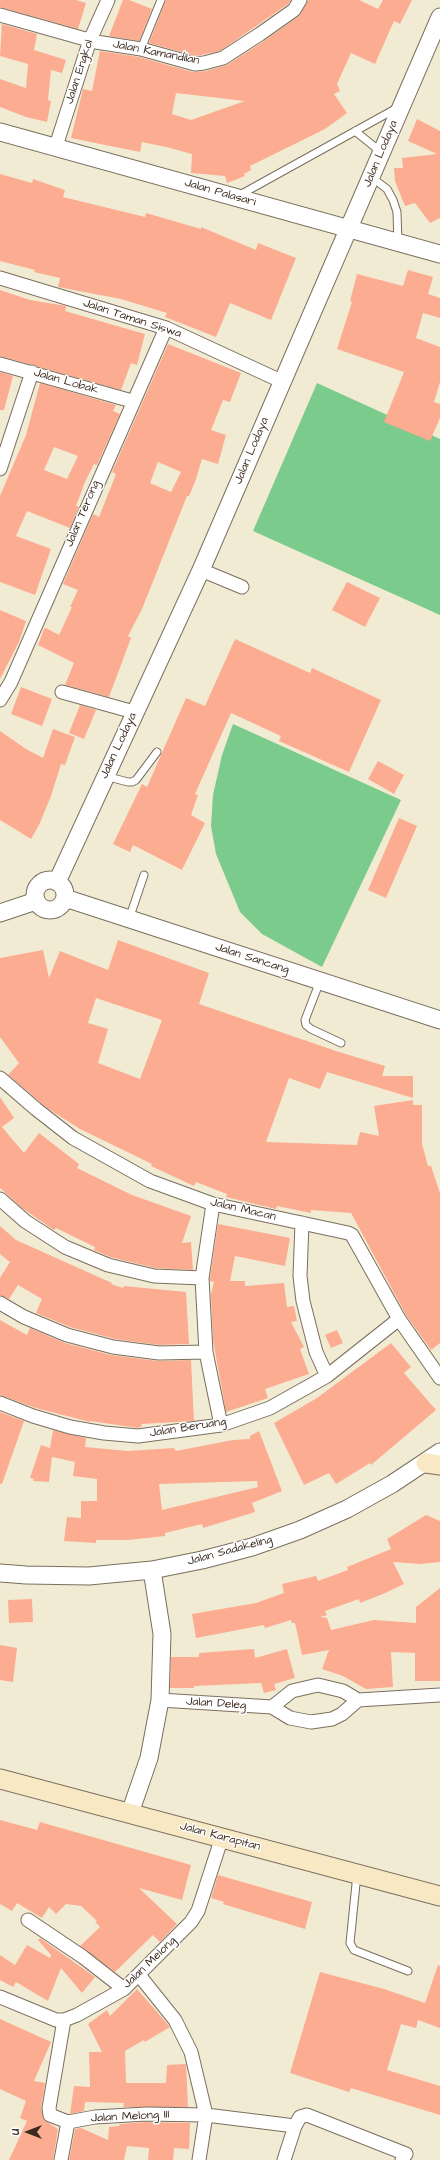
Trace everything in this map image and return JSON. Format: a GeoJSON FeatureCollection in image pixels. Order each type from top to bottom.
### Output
{"type":"FeatureCollection","features":[{"type":"Feature","properties":{"kind":"main road","name":"Jalan Karapitan"},"geometry":{"type":"LineString","coordinates":[[0,1779],[440,1896]]}},
{"type":"Feature","properties":{"kind":"street","name":"Jalan Engkol"},"geometry":{"type":"LineString","coordinates":[[56,146],[90,40],[108,0]]}},
{"type":"Feature","properties":{"kind":"street","name":"Jalan Kamandilan"},"geometry":{"type":"LineString","coordinates":[[0,15],[90,40],[141,49],[195,64],[215,61],[292,11],[299,1]]}},
{"type":"Feature","properties":{"kind":"street","name":"Jalan Lodaya"},"geometry":{"type":"LineString","coordinates":[[57,882],[134,712],[201,570],[282,381],[350,229],[440,17]]}},
{"type":"Feature","properties":{"kind":"street","name":"Jalan Palasari"},"geometry":{"type":"LineString","coordinates":[[0,132],[56,146],[234,198],[440,254]]}},
{"type":"Feature","properties":{"kind":"street","name":"Jalan Taman Siswa"},"geometry":{"type":"LineString","coordinates":[[0,278],[166,328],[282,381]]}},
{"type":"Feature","properties":{"kind":"street","name":"Jalan Terong"},"geometry":{"type":"LineString","coordinates":[[0,700],[5,681],[166,328]]}},
{"type":"Feature","properties":{"kind":"street","name":"Jalan Lobak"},"geometry":{"type":"LineString","coordinates":[[0,364],[132,401]]}},
{"type":"Feature","properties":{"kind":"street"},"geometry":{"type":"LineString","coordinates":[[0,469],[32,372]]}},
{"type":"Feature","properties":{"kind":"street"},"geometry":{"type":"LineString","coordinates":[[201,570],[242,587]]}},
{"type":"Feature","properties":{"kind":"street"},"geometry":{"type":"LineString","coordinates":[[62,692],[134,712]]}},
{"type":"Feature","properties":{"kind":"street"},"geometry":{"type":"LineString","coordinates":[[49,880],[57,882],[63,887],[65,898],[61,906],[52,910],[43,908],[36,901],[36,892],[41,884],[49,880]]}},
{"type":"Feature","properties":{"kind":"street","name":"Jalan Sancang"},"geometry":{"type":"LineString","coordinates":[[65,898],[440,1020]]}},
{"type":"Feature","properties":{"kind":"street"},"geometry":{"type":"LineString","coordinates":[[0,913],[36,901]]}},
{"type":"Feature","properties":{"kind":"street","name":"Jalan Macan"},"geometry":{"type":"LineString","coordinates":[[0,1078],[73,1138],[150,1181],[213,1204],[352,1235],[399,1320],[440,1378]]}},
{"type":"Feature","properties":{"kind":"street"},"geometry":{"type":"LineString","coordinates":[[0,1199],[25,1221],[65,1247],[108,1265],[154,1276],[202,1278]]}},
{"type":"Feature","properties":{"kind":"street"},"geometry":{"type":"LineString","coordinates":[[213,1204],[202,1278],[206,1352],[221,1425]]}},
{"type":"Feature","properties":{"kind":"street"},"geometry":{"type":"LineString","coordinates":[[302,1223],[300,1276],[303,1302],[316,1352],[328,1376]]}},
{"type":"Feature","properties":{"kind":"street"},"geometry":{"type":"LineString","coordinates":[[0,1303],[24,1317],[67,1335],[113,1347],[159,1353],[206,1352]]}},
{"type":"Feature","properties":{"kind":"street","name":"Jalan Beruang"},"geometry":{"type":"LineString","coordinates":[[0,1403],[33,1416],[70,1427],[104,1433],[138,1436],[221,1425],[270,1408],[328,1376],[399,1320]]}},
{"type":"Feature","properties":{"kind":"street","name":"Jalan Sadakeling"},"geometry":{"type":"LineString","coordinates":[[0,1573],[89,1576],[152,1570],[224,1555],[300,1530],[347,1509],[436,1460]]}},
{"type":"Feature","properties":{"kind":"street"},"geometry":{"type":"LineString","coordinates":[[130,1813],[149,1758],[160,1700],[162,1634],[152,1570]]}},
{"type":"Feature","properties":{"kind":"street"},"geometry":{"type":"LineString","coordinates":[[272,1707],[292,1691],[318,1685],[344,1691],[358,1700],[440,1695]]}},
{"type":"Feature","properties":{"kind":"street","name":"Jalan Deleg"},"geometry":{"type":"LineString","coordinates":[[160,1700],[272,1707],[290,1718],[311,1722],[332,1719],[342,1714],[358,1700]]}},
{"type":"Feature","properties":{"kind":"street","name":"Jalan Melong"},"geometry":{"type":"LineString","coordinates":[[64,2020],[77,2015],[124,1990],[191,1922],[198,1911],[222,1837]]}},
{"type":"Feature","properties":{"kind":"street"},"geometry":{"type":"LineString","coordinates":[[28,1920],[83,1957],[124,1990]]}},
{"type":"Feature","properties":{"kind":"street"},"geometry":{"type":"LineString","coordinates":[[139,1975],[175,2020],[187,2041],[191,2052],[206,2115],[199,2160]]}},
{"type":"Feature","properties":{"kind":"street"},"geometry":{"type":"LineString","coordinates":[[0,1997],[56,2020],[64,2020],[49,2108],[50,2115],[68,2122],[61,2160]]}},
{"type":"Feature","properties":{"kind":"street","name":"Jalan Melong III"},"geometry":{"type":"LineString","coordinates":[[68,2122],[95,2117],[124,2115],[206,2115],[296,2126]]}},
{"type":"Feature","properties":{"kind":"street"},"geometry":{"type":"LineString","coordinates":[[284,2160],[300,2117],[307,2115],[406,2154],[402,2160]]}},
{"type":"Feature","properties":{"kind":"lane"},"geometry":{"type":"LineString","coordinates":[[141,49],[161,0]]}},
{"type":"Feature","properties":{"kind":"lane"},"geometry":{"type":"LineString","coordinates":[[234,198],[402,105]]}},
{"type":"Feature","properties":{"kind":"lane"},"geometry":{"type":"LineString","coordinates":[[355,131],[382,153]]}},
{"type":"Feature","properties":{"kind":"lane"},"geometry":{"type":"LineString","coordinates":[[372,178],[387,189],[394,200],[398,212],[398,243]]}},
{"type":"Feature","properties":{"kind":"lane"},"geometry":{"type":"LineString","coordinates":[[105,776],[132,782],[136,780],[157,752]]}},
{"type":"Feature","properties":{"kind":"lane"},"geometry":{"type":"LineString","coordinates":[[129,919],[144,875]]}},
{"type":"Feature","properties":{"kind":"lane"},"geometry":{"type":"LineString","coordinates":[[320,981],[305,1020],[306,1025],[311,1029],[341,1043]]}},
{"type":"Feature","properties":{"kind":"lane"},"geometry":{"type":"LineString","coordinates":[[358,1873],[350,1943],[354,1950],[408,1971]]}},
{"type":"Feature","properties":{"kind":"green space"},"geometry":{"type":"Polygon","coordinates":[[[317,383],[440,439],[440,615],[253,531],[317,383]]]}},
{"type":"Feature","properties":{"kind":"green space"},"geometry":{"type":"Polygon","coordinates":[[[233,724],[401,800],[322,967],[262,934],[240,912],[216,854],[211,826],[213,795],[222,755],[233,724]]]}},
{"type":"Feature","properties":{"kind":"building"},"geometry":{"type":"Polygon","coordinates":[[[0,0],[76,0],[86,3],[78,29],[0,7],[0,0]]]}},
{"type":"Feature","properties":{"kind":"building"},"geometry":{"type":"Polygon","coordinates":[[[123,0],[129,0],[152,9],[139,41],[109,36],[123,0]]]}},
{"type":"Feature","properties":{"kind":"building"},"geometry":{"type":"Polygon","coordinates":[[[166,0],[291,0],[288,4],[220,51],[196,56],[149,43],[166,0]]]}},
{"type":"Feature","properties":{"kind":"building"},"geometry":{"type":"Polygon","coordinates":[[[308,0],[359,0],[378,9],[383,0],[412,0],[400,24],[394,21],[375,64],[351,53],[337,84],[340,91],[334,94],[347,113],[325,129],[250,166],[251,170],[244,174],[245,176],[227,183],[225,176],[191,173],[192,154],[166,147],[142,142],[140,152],[71,138],[83,89],[92,91],[100,51],[139,57],[193,72],[206,71],[227,65],[299,16],[308,0]],[[176,93],[172,114],[191,120],[245,101],[176,93]]]}},
{"type":"Feature","properties":{"kind":"building"},"geometry":{"type":"Polygon","coordinates":[[[2,24],[37,34],[34,50],[66,60],[62,73],[51,70],[48,100],[51,101],[47,122],[26,117],[0,107],[0,79],[26,88],[28,64],[0,56],[2,24]]]}},
{"type":"Feature","properties":{"kind":"building"},"geometry":{"type":"Polygon","coordinates":[[[417,119],[440,131],[440,218],[430,223],[415,203],[405,206],[395,181],[394,168],[403,168],[402,158],[437,154],[408,141],[417,119]]]}},
{"type":"Feature","properties":{"kind":"building"},"geometry":{"type":"Polygon","coordinates":[[[0,174],[32,183],[33,179],[65,190],[63,197],[145,217],[146,213],[201,229],[201,227],[256,250],[258,243],[296,258],[271,320],[230,303],[216,337],[165,317],[167,313],[121,299],[58,287],[60,278],[34,272],[35,270],[0,261],[0,174]]]}},
{"type":"Feature","properties":{"kind":"building"},"geometry":{"type":"Polygon","coordinates":[[[408,270],[433,277],[428,294],[440,298],[440,318],[423,313],[416,338],[440,347],[440,382],[434,402],[440,404],[440,418],[430,441],[384,422],[404,372],[337,349],[352,302],[350,301],[357,274],[403,286],[408,270]]]}},
{"type":"Feature","properties":{"kind":"building"},"geometry":{"type":"Polygon","coordinates":[[[0,290],[30,300],[66,306],[65,311],[145,334],[137,365],[131,363],[121,390],[0,356],[0,290]]]}},
{"type":"Feature","properties":{"kind":"building"},"geometry":{"type":"Polygon","coordinates":[[[168,344],[241,373],[230,402],[223,400],[211,430],[226,435],[218,464],[202,459],[195,482],[189,496],[187,496],[142,609],[128,636],[131,638],[109,697],[65,685],[74,663],[38,645],[44,629],[46,628],[59,635],[72,607],[70,607],[78,590],[63,584],[93,514],[99,517],[116,474],[112,472],[168,344]],[[158,462],[150,483],[171,492],[181,472],[158,462]]]}},
{"type":"Feature","properties":{"kind":"building"},"geometry":{"type":"Polygon","coordinates":[[[0,372],[13,376],[4,410],[0,410],[0,372]]]}},
{"type":"Feature","properties":{"kind":"building"},"geometry":{"type":"Polygon","coordinates":[[[40,383],[116,405],[113,411],[120,414],[97,465],[94,464],[85,482],[76,506],[79,507],[70,528],[27,511],[16,536],[51,549],[35,595],[0,582],[0,496],[26,435],[40,383]],[[54,447],[44,470],[67,479],[78,456],[54,447]]]}},
{"type":"Feature","properties":{"kind":"building"},"geometry":{"type":"Polygon","coordinates":[[[347,582],[380,598],[365,627],[332,610],[347,582]]]}},
{"type":"Feature","properties":{"kind":"building"},"geometry":{"type":"Polygon","coordinates":[[[0,610],[26,621],[19,642],[0,679],[0,610]]]}},
{"type":"Feature","properties":{"kind":"building"},"geometry":{"type":"Polygon","coordinates":[[[235,639],[310,673],[312,668],[381,700],[349,772],[279,741],[281,736],[231,713],[195,794],[198,795],[191,815],[205,823],[182,870],[133,845],[130,852],[113,844],[142,784],[147,787],[186,698],[205,706],[235,639]]]}},
{"type":"Feature","properties":{"kind":"building"},"geometry":{"type":"Polygon","coordinates":[[[21,687],[52,699],[42,726],[11,714],[21,687]]]}},
{"type":"Feature","properties":{"kind":"building"},"geometry":{"type":"Polygon","coordinates":[[[80,705],[96,710],[84,739],[69,733],[80,705]]]}},
{"type":"Feature","properties":{"kind":"building"},"geometry":{"type":"Polygon","coordinates":[[[53,729],[75,737],[65,765],[61,764],[51,796],[39,825],[31,839],[0,820],[0,731],[26,749],[43,758],[53,729]]]}},
{"type":"Feature","properties":{"kind":"building"},"geometry":{"type":"Polygon","coordinates":[[[378,761],[404,775],[394,794],[368,779],[378,761]]]}},
{"type":"Feature","properties":{"kind":"building"},"geometry":{"type":"Polygon","coordinates":[[[399,818],[417,826],[386,898],[368,890],[399,818]]]}},
{"type":"Feature","properties":{"kind":"building"},"geometry":{"type":"Polygon","coordinates":[[[118,940],[209,973],[199,1004],[336,1051],[385,1066],[382,1076],[413,1076],[413,1098],[327,1072],[320,1089],[289,1078],[266,1142],[357,1145],[360,1132],[379,1136],[374,1106],[413,1100],[413,1105],[422,1105],[422,1144],[428,1166],[431,1166],[440,1193],[440,1343],[431,1350],[406,1315],[351,1213],[311,1210],[311,1213],[277,1206],[276,1209],[226,1197],[227,1194],[196,1182],[194,1186],[151,1166],[152,1164],[80,1129],[47,1108],[8,1075],[19,1063],[0,1037],[0,958],[43,950],[49,978],[60,951],[108,970],[118,940]],[[96,998],[88,1023],[108,1029],[98,1063],[140,1079],[162,1020],[96,998]]]}},
{"type":"Feature","properties":{"kind":"building"},"geometry":{"type":"Polygon","coordinates":[[[0,1097],[14,1118],[2,1127],[24,1153],[39,1133],[79,1164],[77,1168],[132,1195],[191,1216],[182,1243],[191,1242],[193,1270],[155,1268],[110,1257],[94,1250],[95,1247],[56,1228],[54,1230],[22,1208],[0,1188],[0,1097]]]}},
{"type":"Feature","properties":{"kind":"building"},"geometry":{"type":"Polygon","coordinates":[[[218,1224],[290,1238],[285,1266],[235,1256],[230,1281],[245,1281],[245,1286],[284,1283],[287,1307],[294,1306],[297,1321],[291,1322],[304,1347],[300,1349],[309,1374],[265,1389],[268,1398],[226,1412],[213,1340],[211,1294],[214,1282],[210,1281],[218,1224]]]}},
{"type":"Feature","properties":{"kind":"building"},"geometry":{"type":"Polygon","coordinates":[[[0,1226],[16,1240],[112,1283],[111,1284],[123,1288],[124,1286],[186,1292],[189,1344],[159,1345],[115,1339],[70,1327],[36,1313],[42,1299],[18,1285],[9,1299],[0,1295],[0,1278],[10,1262],[0,1254],[0,1226]]]}},
{"type":"Feature","properties":{"kind":"building"},"geometry":{"type":"Polygon","coordinates":[[[0,1320],[27,1335],[30,1328],[65,1343],[111,1355],[158,1361],[191,1360],[194,1421],[142,1424],[141,1427],[138,1428],[90,1422],[36,1408],[0,1395],[0,1320]]]}},
{"type":"Feature","properties":{"kind":"building"},"geometry":{"type":"Polygon","coordinates":[[[337,1330],[343,1343],[331,1348],[325,1335],[337,1330]]]}},
{"type":"Feature","properties":{"kind":"building"},"geometry":{"type":"Polygon","coordinates":[[[391,1343],[411,1367],[404,1373],[436,1410],[371,1465],[370,1463],[336,1484],[329,1473],[304,1485],[274,1423],[317,1398],[391,1343]]]}},
{"type":"Feature","properties":{"kind":"building"},"geometry":{"type":"Polygon","coordinates":[[[0,1412],[24,1421],[2,1484],[0,1484],[0,1412]]]}},
{"type":"Feature","properties":{"kind":"building"},"geometry":{"type":"Polygon","coordinates":[[[53,1430],[86,1438],[85,1447],[128,1451],[174,1448],[176,1451],[233,1440],[250,1439],[250,1436],[259,1431],[282,1491],[252,1503],[255,1512],[203,1528],[202,1524],[165,1533],[165,1536],[128,1540],[96,1540],[96,1543],[64,1541],[67,1517],[81,1518],[81,1501],[97,1501],[97,1479],[73,1476],[75,1462],[52,1457],[49,1482],[33,1481],[34,1479],[30,1478],[41,1445],[50,1448],[53,1430]],[[257,1481],[159,1484],[162,1510],[258,1487],[257,1481]]]}},
{"type":"Feature","properties":{"kind":"building"},"geometry":{"type":"Polygon","coordinates":[[[426,1515],[440,1521],[440,1562],[420,1564],[393,1562],[404,1584],[360,1603],[359,1599],[325,1611],[327,1615],[320,1617],[327,1618],[331,1630],[374,1620],[416,1623],[416,1607],[440,1588],[440,1681],[415,1681],[415,1653],[391,1652],[393,1687],[366,1689],[343,1676],[322,1669],[329,1650],[302,1655],[295,1623],[292,1623],[291,1620],[265,1628],[264,1625],[196,1638],[192,1614],[256,1603],[284,1593],[282,1584],[316,1576],[318,1581],[348,1570],[347,1567],[391,1549],[387,1539],[426,1515]]]}},
{"type":"Feature","properties":{"kind":"building"},"geometry":{"type":"Polygon","coordinates":[[[32,1599],[33,1622],[9,1623],[8,1600],[32,1599]]]}},
{"type":"Feature","properties":{"kind":"building"},"geometry":{"type":"Polygon","coordinates":[[[0,1645],[17,1648],[13,1682],[0,1680],[0,1645]]]}},
{"type":"Feature","properties":{"kind":"building"},"geometry":{"type":"Polygon","coordinates":[[[254,1649],[255,1658],[287,1649],[295,1678],[274,1684],[276,1690],[264,1693],[261,1683],[194,1686],[194,1688],[170,1688],[171,1657],[199,1657],[199,1653],[254,1649]]]}},
{"type":"Feature","properties":{"kind":"building"},"geometry":{"type":"Polygon","coordinates":[[[0,1820],[37,1830],[40,1822],[191,1865],[182,1900],[139,1888],[177,1924],[160,1942],[153,1935],[115,1972],[80,1946],[100,1927],[95,1922],[97,1921],[81,1906],[66,1904],[56,1914],[49,1907],[42,1918],[17,1903],[12,1911],[0,1904],[0,1820]]]}},
{"type":"Feature","properties":{"kind":"building"},"geometry":{"type":"Polygon","coordinates":[[[218,1875],[312,1902],[305,1929],[223,1904],[224,1902],[211,1898],[218,1875]]]}},
{"type":"Feature","properties":{"kind":"building"},"geometry":{"type":"Polygon","coordinates":[[[40,1938],[95,1977],[82,1993],[61,1968],[48,2001],[16,1982],[13,1987],[0,1980],[0,1955],[15,1965],[27,1945],[50,1958],[51,1955],[38,1940],[40,1938]]]}},
{"type":"Feature","properties":{"kind":"building"},"geometry":{"type":"Polygon","coordinates":[[[438,1965],[440,1966],[440,2028],[418,2020],[416,2028],[401,2024],[387,2070],[440,2086],[440,2115],[351,2088],[349,2092],[290,2073],[320,1972],[384,1989],[425,2003],[438,1965]]]}},
{"type":"Feature","properties":{"kind":"building"},"geometry":{"type":"Polygon","coordinates":[[[137,1989],[170,2027],[145,2042],[144,2040],[125,2051],[126,2083],[166,2083],[167,2065],[186,2064],[188,2107],[123,2107],[124,2103],[85,2102],[84,2111],[70,2114],[74,2086],[90,2087],[89,2052],[102,2052],[88,2024],[107,2010],[110,2016],[137,1989]]]}},
{"type":"Feature","properties":{"kind":"building"},"geometry":{"type":"Polygon","coordinates":[[[0,2019],[51,2042],[34,2081],[45,2083],[41,2107],[44,2120],[58,2129],[53,2160],[9,2160],[27,2121],[20,2118],[26,2101],[0,2089],[0,2019]]]}},
{"type":"Feature","properties":{"kind":"building"},"geometry":{"type":"Polygon","coordinates":[[[146,2122],[190,2123],[189,2149],[174,2148],[173,2160],[148,2160],[149,2148],[127,2146],[124,2160],[69,2160],[75,2129],[81,2128],[108,2140],[109,2127],[119,2126],[120,2124],[146,2122]]]}}]}
